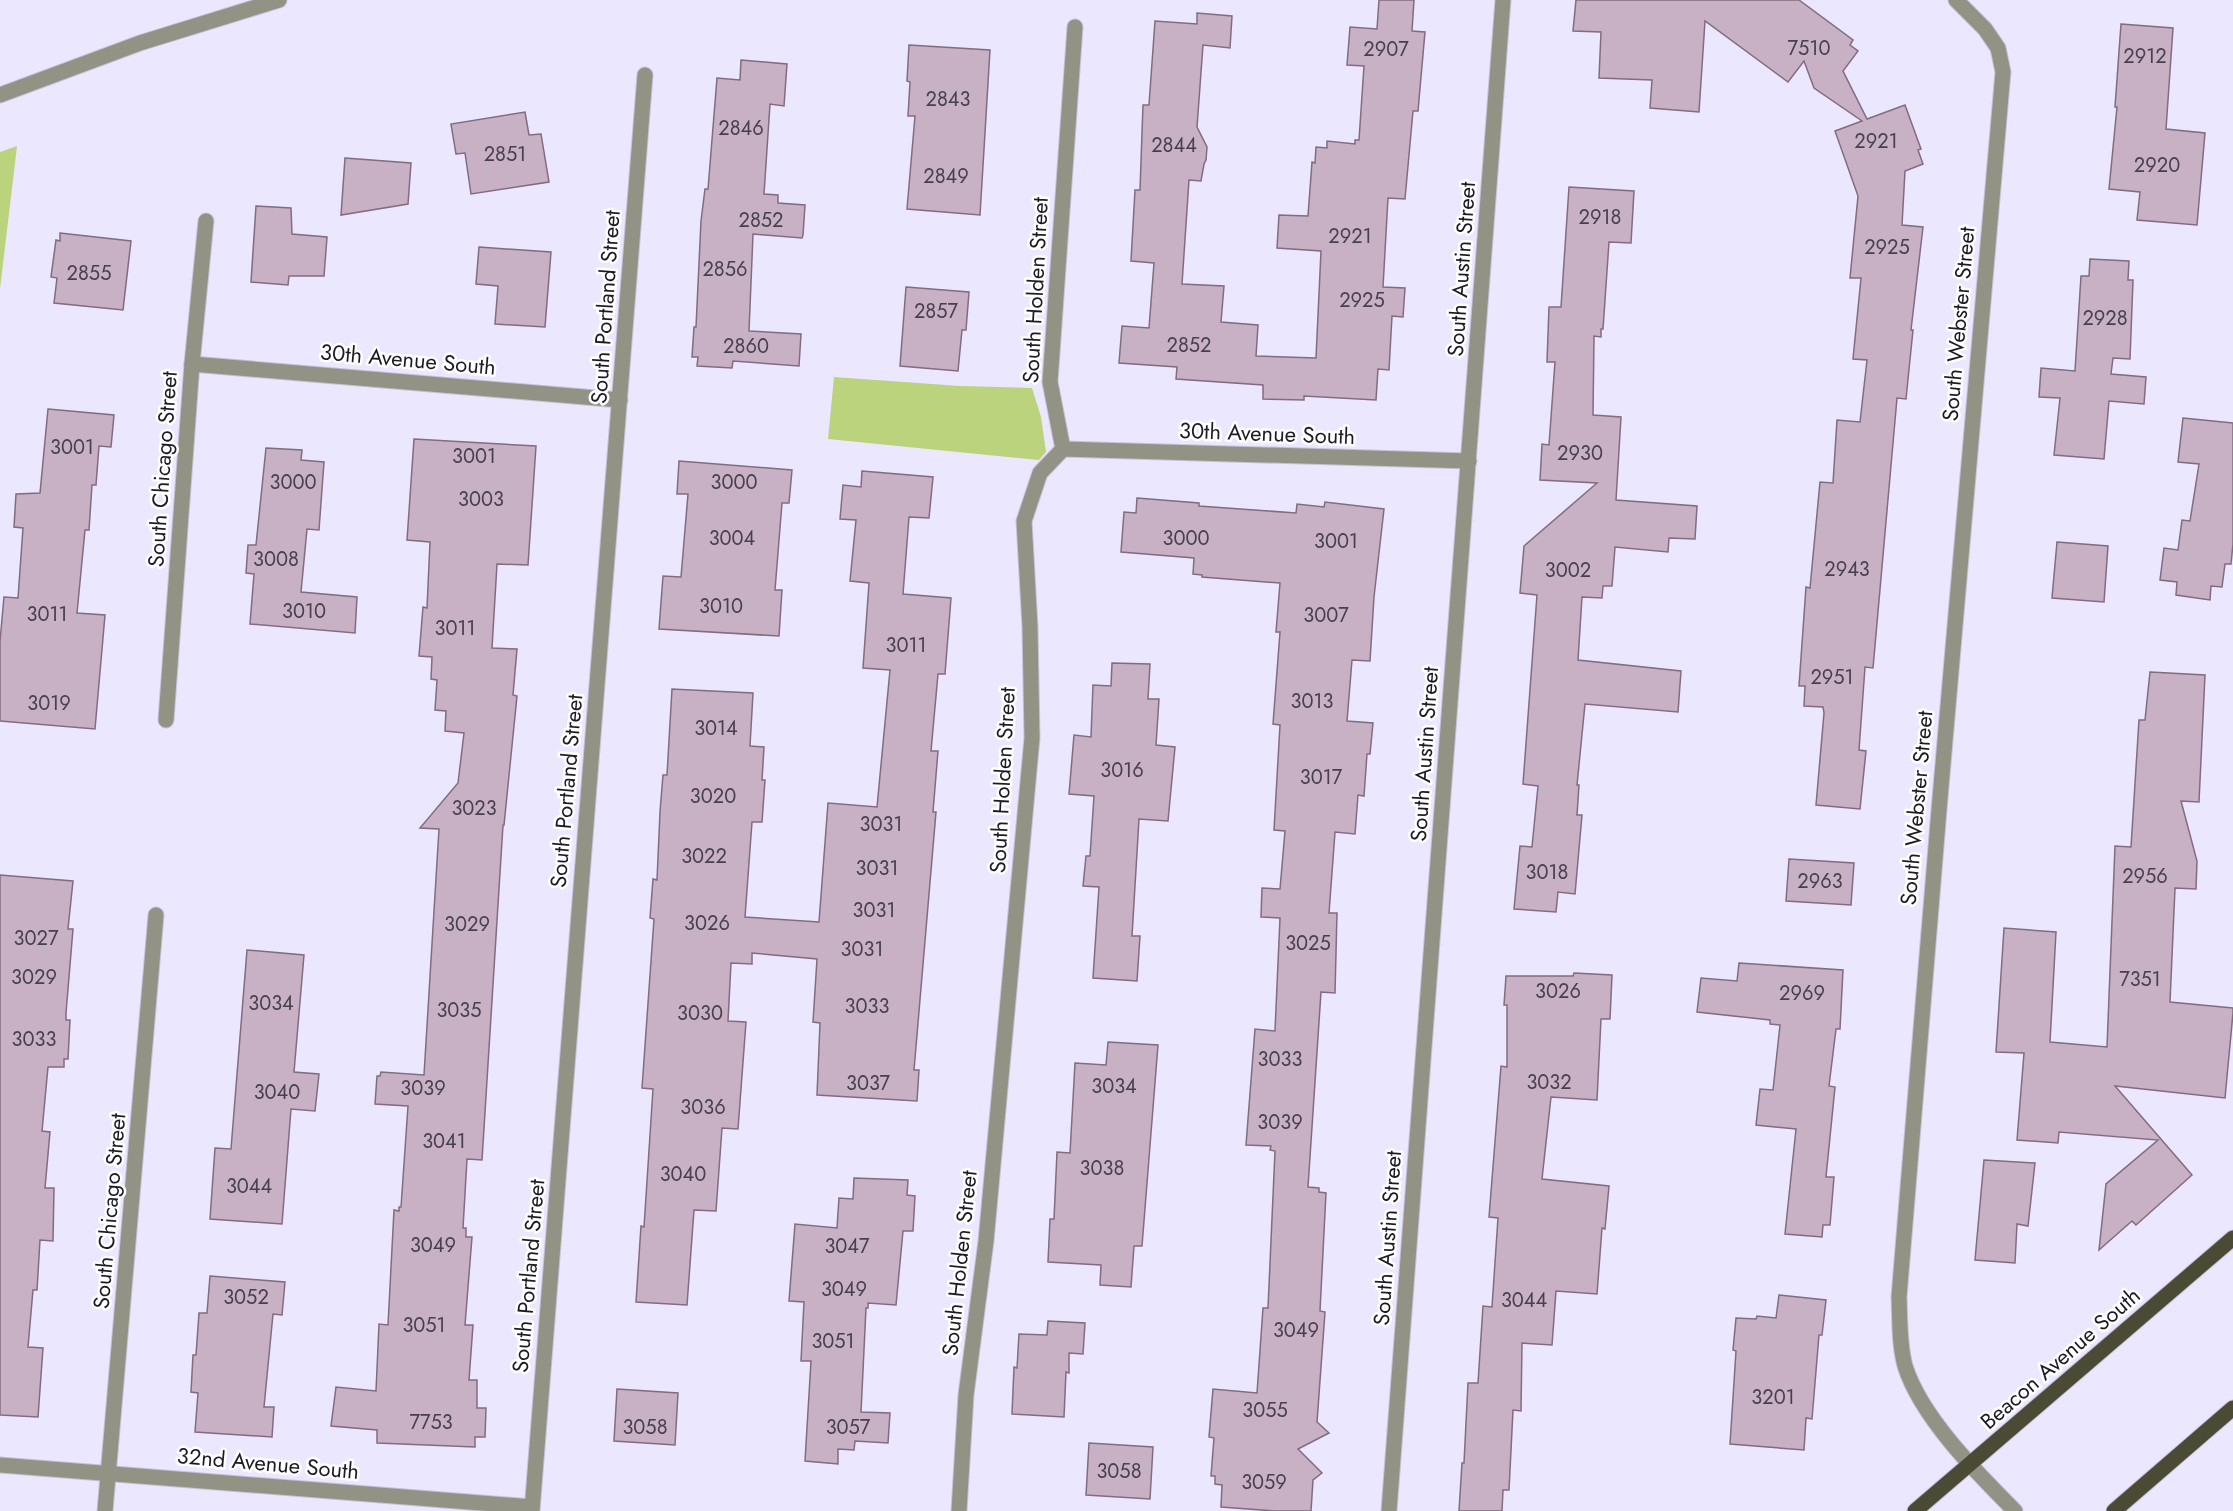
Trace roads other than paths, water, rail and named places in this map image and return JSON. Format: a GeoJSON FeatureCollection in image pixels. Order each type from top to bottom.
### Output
{"type":"FeatureCollection","features":[{"type":"Feature","properties":{"kind":"main road","name":"Beacon Avenue South"},"geometry":{"type":"LineString","coordinates":[[1915,1511],[2233,1238]]}},
{"type":"Feature","properties":{"kind":"main road"},"geometry":{"type":"LineString","coordinates":[[2114,1511],[2233,1408]]}},
{"type":"Feature","properties":{"kind":"street"},"geometry":{"type":"LineString","coordinates":[[0,95],[140,43],[279,0]]}},
{"type":"Feature","properties":{"kind":"street","name":"South Austin Street"},"geometry":{"type":"LineString","coordinates":[[1389,1511],[1503,0]]}},
{"type":"Feature","properties":{"kind":"street","name":"South Webster Street"},"geometry":{"type":"LineString","coordinates":[[1956,0],[1985,29],[1998,48],[2003,72],[1899,1298],[1900,1337],[1905,1364],[1916,1395],[1969,1465],[2014,1511]]}},
{"type":"Feature","properties":{"kind":"street","name":"South Holden Street"},"geometry":{"type":"LineString","coordinates":[[959,1511],[966,1395],[986,1241],[1032,738],[1030,627],[1024,521],[1040,473],[1063,449],[1050,382],[1075,27]]}},
{"type":"Feature","properties":{"kind":"street","name":"South Portland Street"},"geometry":{"type":"LineString","coordinates":[[532,1509],[645,75]]}},
{"type":"Feature","properties":{"kind":"street","name":"South Chicago Street"},"geometry":{"type":"LineString","coordinates":[[166,720],[192,364],[206,221]]}},
{"type":"Feature","properties":{"kind":"street","name":"30th Avenue South"},"geometry":{"type":"LineString","coordinates":[[192,364],[620,400]]}},
{"type":"Feature","properties":{"kind":"street","name":"30th Avenue South"},"geometry":{"type":"LineString","coordinates":[[1063,449],[1469,461]]}},
{"type":"Feature","properties":{"kind":"street","name":"South Chicago Street"},"geometry":{"type":"LineString","coordinates":[[105,1511],[156,915]]}},
{"type":"Feature","properties":{"kind":"street","name":"32nd Avenue South"},"geometry":{"type":"LineString","coordinates":[[0,1465],[532,1509]]}}]}
